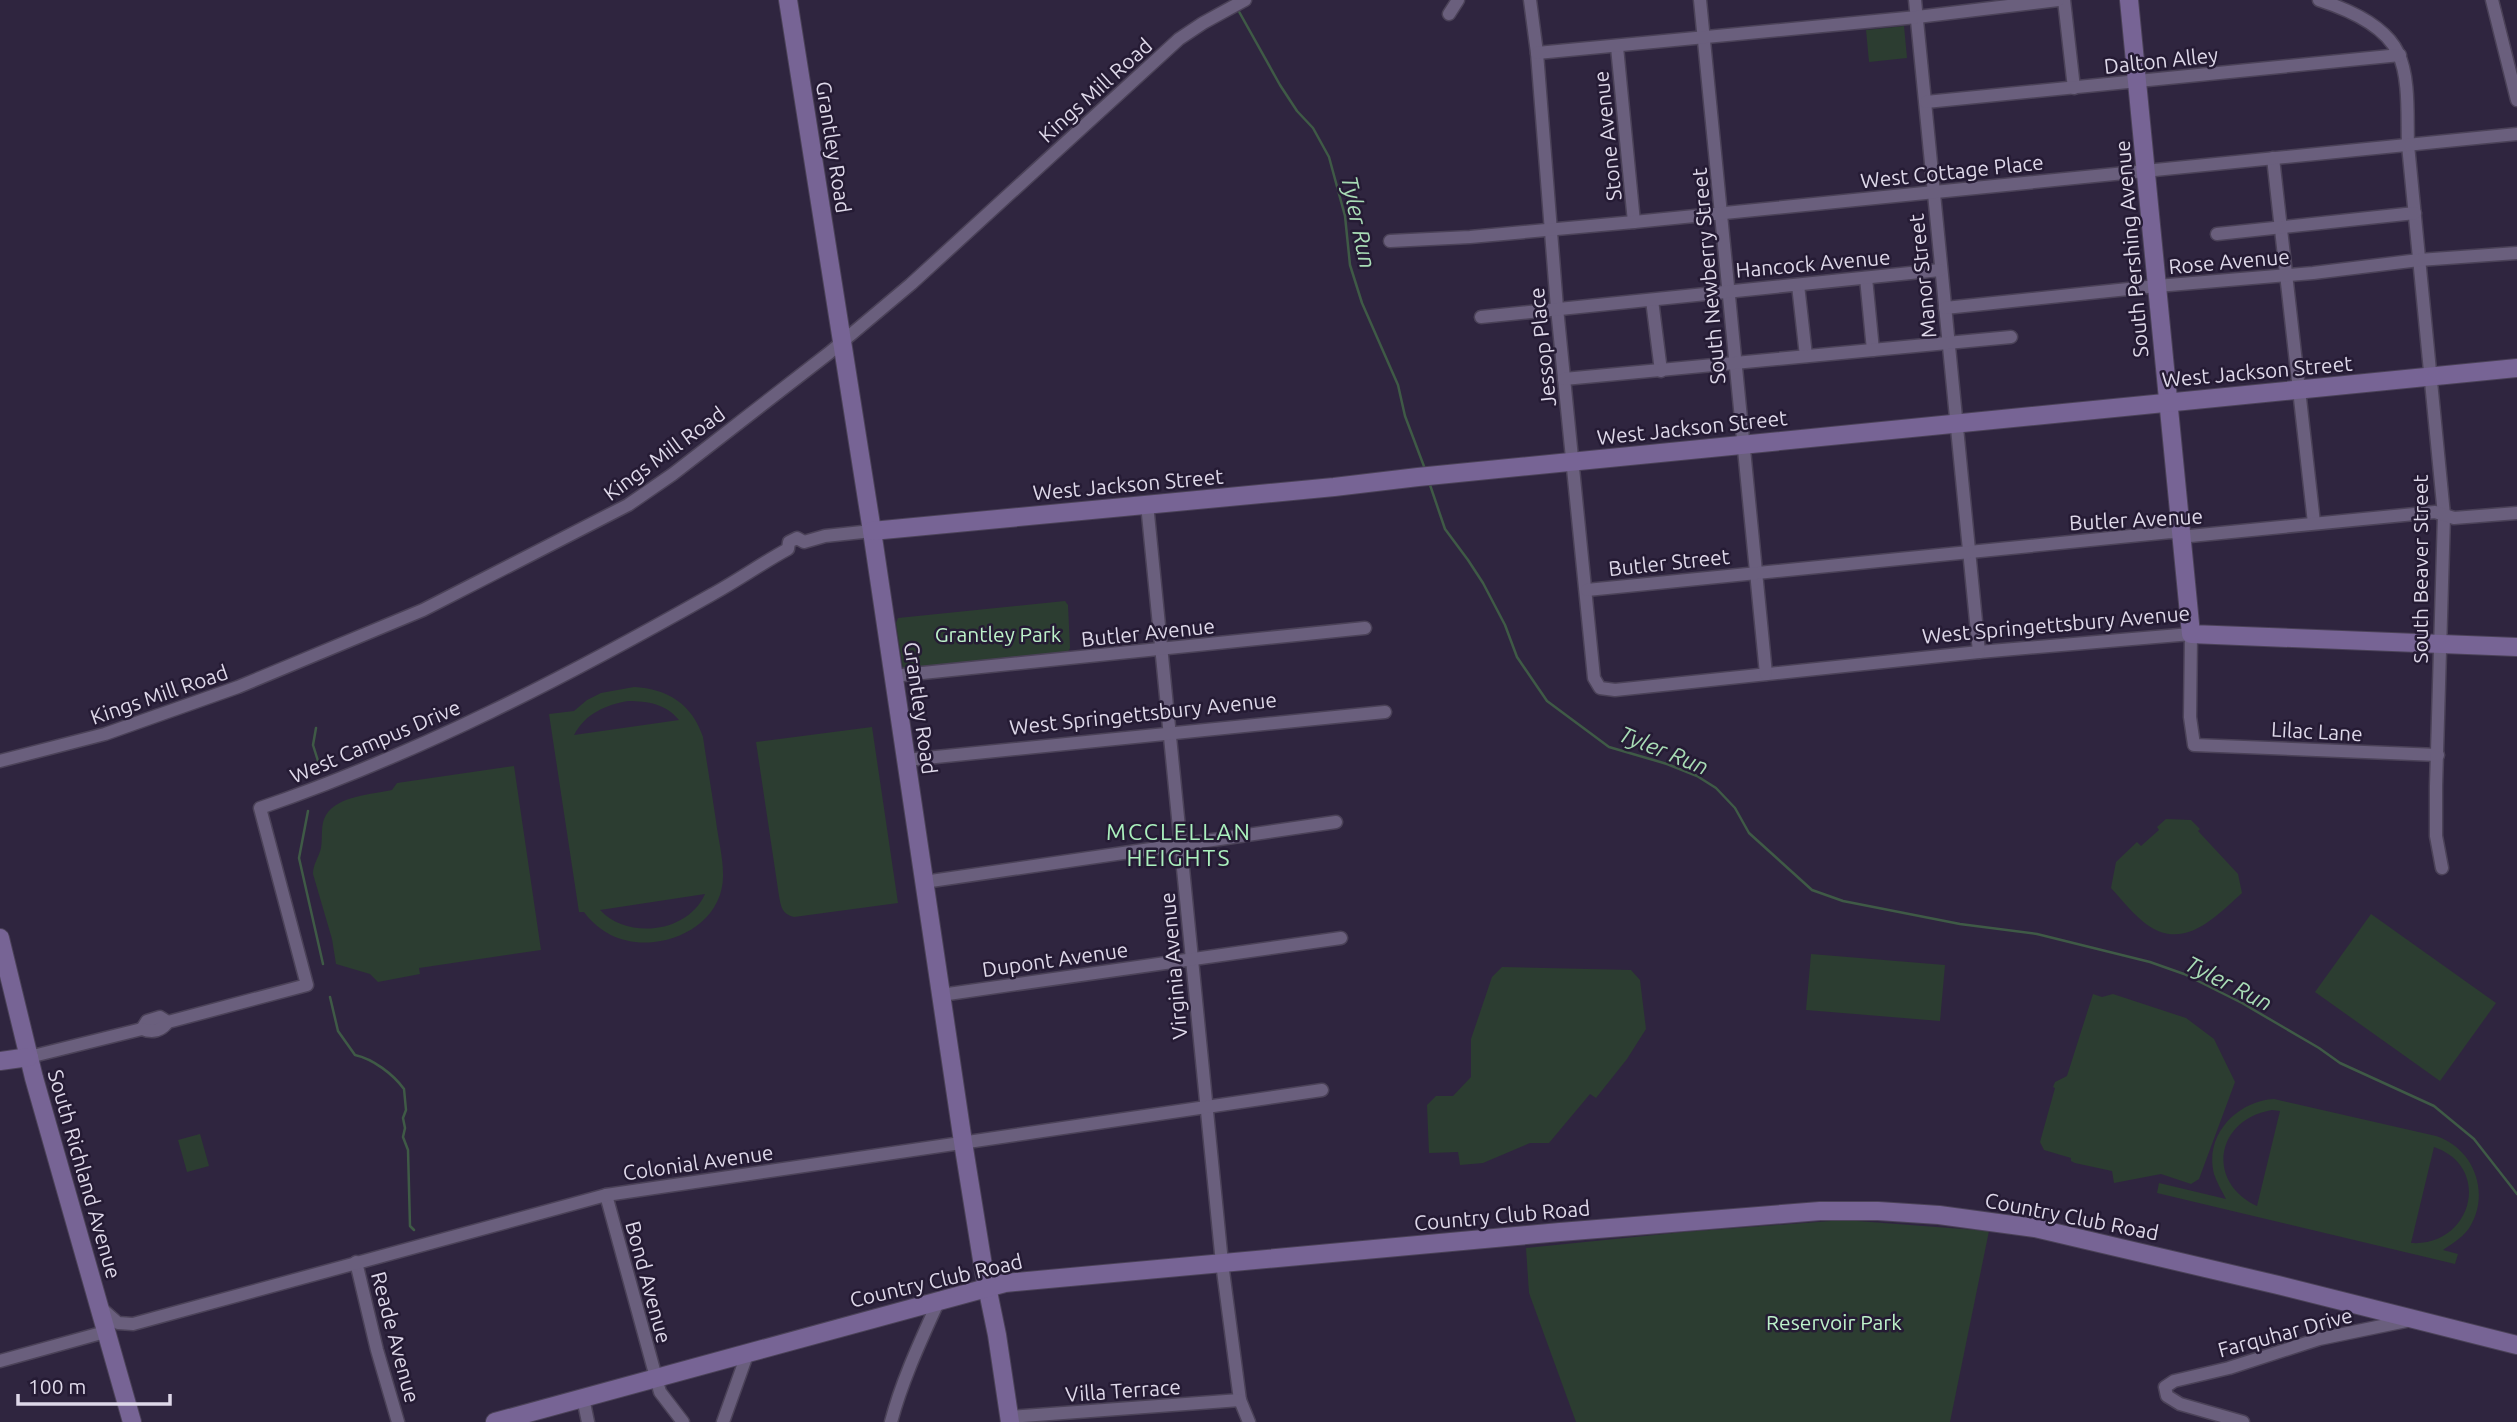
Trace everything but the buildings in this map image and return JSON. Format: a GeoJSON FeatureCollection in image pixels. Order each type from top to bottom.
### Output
{"type":"FeatureCollection","features":[{"type":"Feature","properties":{"kind":"street","name":"Grantley Road"},"geometry":{"type":"LineString","coordinates":[[789,0],[872,531],[962,1142],[1010,1420]]}},
{"type":"Feature","properties":{"kind":"street","name":"Kings Mill Road"},"geometry":{"type":"LineString","coordinates":[[0,761],[105,734],[208,699],[423,610],[580,531],[646,494],[842,342],[931,266],[1179,39],[1245,0]]}},
{"type":"Feature","properties":{"kind":"street"},"geometry":{"type":"LineString","coordinates":[[1449,14],[1458,0]]}},
{"type":"Feature","properties":{"kind":"street","name":"Jessop Place"},"geometry":{"type":"LineString","coordinates":[[1530,0],[1594,678],[1600,688]]}},
{"type":"Feature","properties":{"kind":"street","name":"South Newberry Street"},"geometry":{"type":"LineString","coordinates":[[1700,0],[1766,674]]}},
{"type":"Feature","properties":{"kind":"street","name":"Manor Street"},"geometry":{"type":"LineString","coordinates":[[1916,0],[1979,652]]}},
{"type":"Feature","properties":{"kind":"street"},"geometry":{"type":"LineString","coordinates":[[1537,53],[1917,17],[2058,0]]}},
{"type":"Feature","properties":{"kind":"street"},"geometry":{"type":"LineString","coordinates":[[2064,0],[2074,88]]}},
{"type":"Feature","properties":{"kind":"street","name":"South Pershing Avenue"},"geometry":{"type":"LineString","coordinates":[[2129,0],[2191,634],[2190,717],[2194,745]]}},
{"type":"Feature","properties":{"kind":"street"},"geometry":{"type":"LineString","coordinates":[[2319,0],[2361,19],[2388,37],[2400,55]]}},
{"type":"Feature","properties":{"kind":"street"},"geometry":{"type":"LineString","coordinates":[[2492,0],[2517,100]]}},
{"type":"Feature","properties":{"kind":"street","name":"Stone Avenue"},"geometry":{"type":"LineString","coordinates":[[1617,47],[1634,222]]}},
{"type":"Feature","properties":{"kind":"street","name":"Dalton Alley"},"geometry":{"type":"LineString","coordinates":[[1926,102],[2400,55]]}},
{"type":"Feature","properties":{"kind":"street","name":"South Beaver Street"},"geometry":{"type":"LineString","coordinates":[[2400,55],[2406,89],[2408,145],[2444,515],[2436,836],[2442,868]]}},
{"type":"Feature","properties":{"kind":"street","name":"West Cottage Place"},"geometry":{"type":"LineString","coordinates":[[1390,241],[1470,237],[1721,214],[2517,134]]}},
{"type":"Feature","properties":{"kind":"street"},"geometry":{"type":"LineString","coordinates":[[2273,159],[2314,523]]}},
{"type":"Feature","properties":{"kind":"street"},"geometry":{"type":"LineString","coordinates":[[2217,234],[2416,213]]}},
{"type":"Feature","properties":{"kind":"street","name":"Rose Avenue"},"geometry":{"type":"LineString","coordinates":[[1945,308],[2286,276],[2419,260],[2517,253]]}},
{"type":"Feature","properties":{"kind":"street","name":"Hancock Avenue"},"geometry":{"type":"LineString","coordinates":[[1482,317],[1940,270]]}},
{"type":"Feature","properties":{"kind":"street"},"geometry":{"type":"LineString","coordinates":[[1866,278],[1872,350]]}},
{"type":"Feature","properties":{"kind":"street"},"geometry":{"type":"LineString","coordinates":[[1798,285],[1806,356]]}},
{"type":"Feature","properties":{"kind":"street"},"geometry":{"type":"LineString","coordinates":[[1653,300],[1661,371]]}},
{"type":"Feature","properties":{"kind":"street"},"geometry":{"type":"LineString","coordinates":[[1564,379],[2011,337]]}},
{"type":"Feature","properties":{"kind":"street","name":"West Jackson Street"},"geometry":{"type":"LineString","coordinates":[[872,531],[2517,369]]}},
{"type":"Feature","properties":{"kind":"street","name":"Virginia Avenue"},"geometry":{"type":"LineString","coordinates":[[1147,505],[1222,1263],[1240,1401],[1249,1422]]}},
{"type":"Feature","properties":{"kind":"street","name":"Butler Avenue"},"geometry":{"type":"LineString","coordinates":[[1756,573],[2171,532],[2193,536],[2435,512],[2455,518],[2517,513]]}},
{"type":"Feature","properties":{"kind":"street","name":"West Campus Drive"},"geometry":{"type":"LineString","coordinates":[[29,1057],[142,1029],[147,1021],[160,1017],[168,1022],[306,985],[260,808],[368,768],[470,722],[696,603],[788,549],[795,551],[802,548],[804,542],[825,536],[872,531]]}},
{"type":"Feature","properties":{"kind":"street","name":"Butler Street"},"geometry":{"type":"LineString","coordinates":[[1587,590],[1756,573]]}},
{"type":"Feature","properties":{"kind":"street","name":"Butler Avenue"},"geometry":{"type":"LineString","coordinates":[[893,676],[1365,628]]}},
{"type":"Feature","properties":{"kind":"street","name":"West Springettsbury Avenue"},"geometry":{"type":"LineString","coordinates":[[1600,688],[1615,690],[1979,652],[2191,634],[2517,647]]}},
{"type":"Feature","properties":{"kind":"street","name":"West Springettsbury Avenue"},"geometry":{"type":"LineString","coordinates":[[906,760],[1385,712]]}},
{"type":"Feature","properties":{"kind":"street","name":"Lilac Lane"},"geometry":{"type":"LineString","coordinates":[[2194,745],[2438,755]]}},
{"type":"Feature","properties":{"kind":"street"},"geometry":{"type":"LineString","coordinates":[[924,882],[1336,822]]}},
{"type":"Feature","properties":{"kind":"street","name":"Dupont Avenue"},"geometry":{"type":"LineString","coordinates":[[941,995],[1341,937]]}},
{"type":"Feature","properties":{"kind":"street","name":"South Richland Avenue"},"geometry":{"type":"LineString","coordinates":[[0,938],[29,1057],[132,1422]]}},
{"type":"Feature","properties":{"kind":"street"},"geometry":{"type":"LineString","coordinates":[[0,1062],[29,1057]]}},
{"type":"Feature","properties":{"kind":"street","name":"Colonial Avenue"},"geometry":{"type":"LineString","coordinates":[[98,1306],[118,1322],[133,1324],[606,1195],[1322,1090]]}},
{"type":"Feature","properties":{"kind":"street","name":"Bond Avenue"},"geometry":{"type":"LineString","coordinates":[[606,1195],[660,1392],[682,1422]]}},
{"type":"Feature","properties":{"kind":"street","name":"Country Club Road"},"geometry":{"type":"LineString","coordinates":[[495,1422],[1005,1283],[1820,1211],[1939,1214],[2035,1228],[2517,1345]]}},
{"type":"Feature","properties":{"kind":"street","name":"Reade Avenue"},"geometry":{"type":"LineString","coordinates":[[356,1262],[398,1422]]}},
{"type":"Feature","properties":{"kind":"street"},"geometry":{"type":"LineString","coordinates":[[891,1422],[896,1400],[939,1300]]}},
{"type":"Feature","properties":{"kind":"street","name":"Farquhar Drive"},"geometry":{"type":"LineString","coordinates":[[2243,1422],[2180,1404],[2167,1396],[2165,1387],[2174,1381],[2230,1368],[2319,1339],[2417,1319]]}},
{"type":"Feature","properties":{"kind":"street"},"geometry":{"type":"LineString","coordinates":[[0,1361],[105,1332]]}},
{"type":"Feature","properties":{"kind":"street"},"geometry":{"type":"LineString","coordinates":[[723,1422],[748,1352]]}},
{"type":"Feature","properties":{"kind":"street"},"geometry":{"type":"LineString","coordinates":[[583,1398],[588,1422]]}},
{"type":"Feature","properties":{"kind":"street","name":"Villa Terrace"},"geometry":{"type":"LineString","coordinates":[[1010,1420],[1240,1401]]}},
{"type":"Feature","properties":{"kind":"green space"},"geometry":{"type":"Polygon","coordinates":[[[1904,26],[1907,58],[1869,62],[1866,30],[1904,26]]]}},
{"type":"Feature","properties":{"kind":"green space","name":"Grantley Park"},"geometry":{"type":"Polygon","coordinates":[[[1065,601],[1068,605],[1070,648],[1067,654],[903,669],[896,623],[898,618],[1065,601]]]}},
{"type":"Feature","properties":{"kind":"green space"},"geometry":{"type":"Polygon","coordinates":[[[634,687],[668,695],[685,707],[703,737],[722,861],[722,888],[718,901],[702,921],[692,929],[667,940],[644,943],[624,940],[606,932],[584,912],[579,912],[549,714],[574,711],[601,693],[634,687]],[[628,701],[596,712],[584,721],[574,735],[679,720],[656,704],[628,701]],[[705,894],[600,910],[612,920],[626,926],[657,928],[685,917],[697,907],[705,894]]]}},
{"type":"Feature","properties":{"kind":"green space"},"geometry":{"type":"Polygon","coordinates":[[[872,727],[898,903],[790,916],[783,910],[780,900],[756,742],[872,727]]]}},
{"type":"Feature","properties":{"kind":"green space"},"geometry":{"type":"Polygon","coordinates":[[[514,766],[541,950],[419,968],[420,974],[378,982],[370,974],[336,964],[332,939],[313,874],[321,848],[323,823],[331,809],[356,797],[392,790],[397,783],[514,766]]]}},
{"type":"Feature","properties":{"kind":"green space"},"geometry":{"type":"Polygon","coordinates":[[[2166,819],[2191,820],[2238,874],[2242,893],[2210,921],[2186,933],[2160,932],[2146,924],[2111,888],[2116,862],[2137,842],[2141,846],[2159,830],[2157,827],[2166,819]]]}},
{"type":"Feature","properties":{"kind":"green space"},"geometry":{"type":"Polygon","coordinates":[[[2371,914],[2496,1003],[2440,1081],[2315,992],[2371,914]]]}},
{"type":"Feature","properties":{"kind":"green space"},"geometry":{"type":"Polygon","coordinates":[[[1811,954],[1945,965],[1940,1021],[1806,1010],[1811,954]]]}},
{"type":"Feature","properties":{"kind":"green space"},"geometry":{"type":"Polygon","coordinates":[[[1502,967],[1631,970],[1640,980],[1646,1029],[1627,1059],[1596,1098],[1590,1094],[1549,1143],[1530,1143],[1483,1163],[1460,1165],[1458,1152],[1429,1153],[1427,1105],[1436,1096],[1453,1096],[1471,1077],[1471,1039],[1492,977],[1502,967]]]}},
{"type":"Feature","properties":{"kind":"green space"},"geometry":{"type":"Polygon","coordinates":[[[2093,994],[2102,997],[2113,994],[2186,1018],[2214,1039],[2235,1082],[2199,1179],[2191,1184],[2161,1174],[2114,1183],[2112,1171],[2075,1163],[2071,1158],[2044,1150],[2040,1142],[2055,1088],[2053,1087],[2055,1082],[2067,1076],[2093,994]]]}},
{"type":"Feature","properties":{"kind":"green space"},"geometry":{"type":"Polygon","coordinates":[[[2274,1099],[2436,1136],[2460,1150],[2474,1172],[2479,1198],[2471,1225],[2443,1250],[2458,1254],[2455,1264],[2157,1193],[2159,1183],[2226,1199],[2214,1174],[2214,1146],[2226,1123],[2236,1113],[2260,1101],[2274,1099]],[[2272,1110],[2253,1116],[2239,1125],[2229,1138],[2224,1152],[2224,1167],[2230,1182],[2240,1195],[2257,1206],[2280,1111],[2272,1110]],[[2434,1147],[2411,1243],[2432,1241],[2449,1232],[2461,1220],[2468,1204],[2469,1187],[2464,1171],[2452,1157],[2434,1147]]]}},
{"type":"Feature","properties":{"kind":"green space"},"geometry":{"type":"Polygon","coordinates":[[[200,1134],[209,1166],[187,1172],[178,1140],[200,1134]]]}},
{"type":"Feature","properties":{"kind":"green space","name":"Reservoir Park"},"geometry":{"type":"Polygon","coordinates":[[[1844,1220],[1989,1231],[1950,1422],[1576,1422],[1529,1293],[1526,1248],[1844,1220]]]}},
{"type":"Feature","properties":{"kind":"waterway","name":"Tyler Run"},"geometry":{"type":"LineString","coordinates":[[1237,8],[1280,85],[1297,111],[1313,128],[1329,157],[1345,216],[1350,265],[1362,303],[1398,385],[1405,416],[1425,469]]}},
{"type":"Feature","properties":{"kind":"waterway","name":"Tyler Run"},"geometry":{"type":"LineString","coordinates":[[1429,482],[1445,529],[1483,583],[1505,625],[1517,657],[1547,701],[1609,747],[1667,764],[1697,776],[1716,788],[1735,808],[1749,833],[1812,890],[1843,901],[1960,924],[2037,934],[2150,962],[2184,974],[2242,1003],[2340,1063],[2434,1106],[2474,1139],[2517,1194]]}},
{"type":"Feature","properties":{"kind":"waterway"},"geometry":{"type":"LineString","coordinates":[[309,776],[318,761],[313,745],[316,728]]}},
{"type":"Feature","properties":{"kind":"waterway"},"geometry":{"type":"LineString","coordinates":[[308,811],[299,858],[323,964]]}},
{"type":"Feature","properties":{"kind":"waterway"},"geometry":{"type":"LineString","coordinates":[[330,997],[338,1031],[355,1055],[382,1068],[404,1089],[406,1110],[403,1137],[408,1150],[410,1226],[414,1230]]}},
{"type":"Feature","properties":{"kind":"district","name":"MCCLELLAN HEIGHTS"},"geometry":{"type":"Point","coordinates":[1179,844]}}]}
